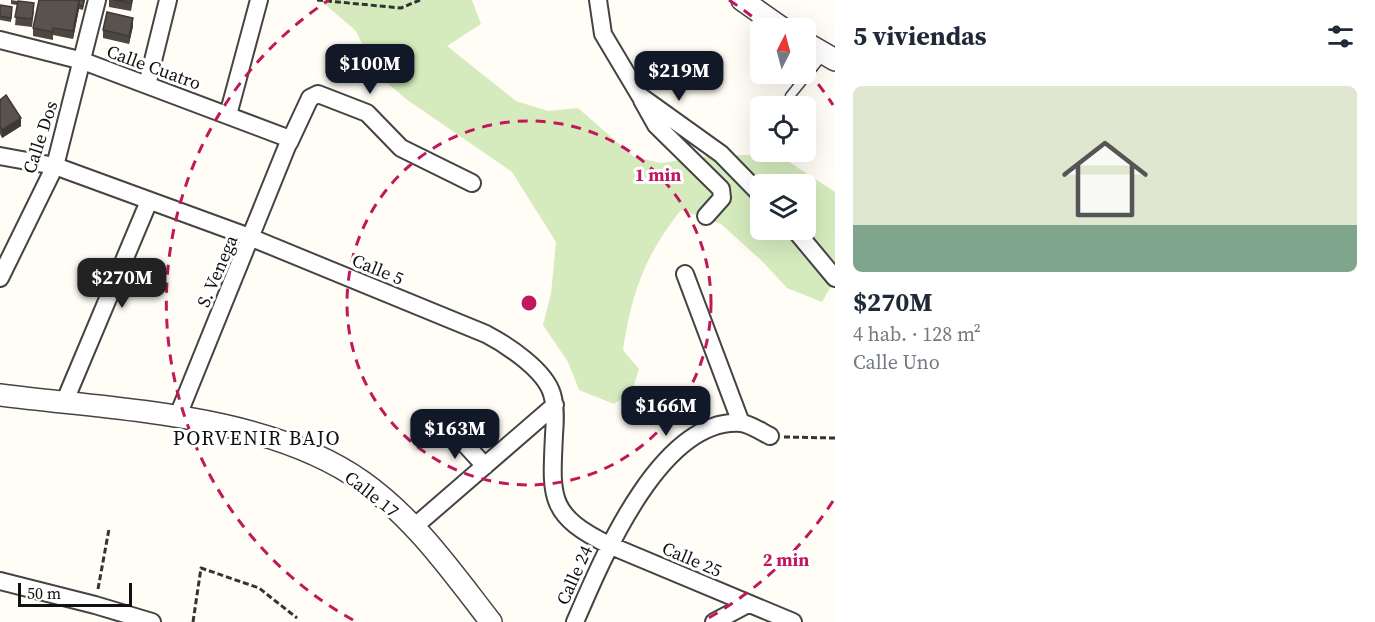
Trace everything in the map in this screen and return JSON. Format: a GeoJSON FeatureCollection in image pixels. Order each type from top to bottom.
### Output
{"type":"FeatureCollection","features":[{"type":"Feature","properties":{"kind":"street","name":"Calle Dos"},"geometry":{"type":"LineString","coordinates":[[0,278],[55,166],[97,0]]}},
{"type":"Feature","properties":{"kind":"street"},"geometry":{"type":"LineString","coordinates":[[147,85],[168,0]]}},
{"type":"Feature","properties":{"kind":"street"},"geometry":{"type":"LineString","coordinates":[[228,115],[259,0]]}},
{"type":"Feature","properties":{"kind":"street"},"geometry":{"type":"LineString","coordinates":[[598,0],[603,34],[656,125],[721,189],[722,198],[706,216]]}},
{"type":"Feature","properties":{"kind":"street"},"geometry":{"type":"LineString","coordinates":[[742,0],[768,18]]}},
{"type":"Feature","properties":{"kind":"street","name":"Calle Cuatro"},"geometry":{"type":"LineString","coordinates":[[0,40],[83,61],[228,115],[290,141]]}},
{"type":"Feature","properties":{"kind":"street"},"geometry":{"type":"LineString","coordinates":[[816,49],[830,57]]}},
{"type":"Feature","properties":{"kind":"street","name":"S. Venega"},"geometry":{"type":"LineString","coordinates":[[177,418],[290,141],[310,98],[318,94],[367,113],[400,148],[472,183]]}},
{"type":"Feature","properties":{"kind":"street"},"geometry":{"type":"LineString","coordinates":[[640,96],[721,154],[750,184]]}},
{"type":"Feature","properties":{"kind":"street","name":"Calle 5"},"geometry":{"type":"LineString","coordinates":[[0,156],[55,166],[252,238],[486,334],[511,347],[543,378],[552,392],[555,405],[552,473],[556,502],[563,514],[586,533],[609,545]]}},
{"type":"Feature","properties":{"kind":"street"},"geometry":{"type":"LineString","coordinates":[[64,404],[149,201]]}},
{"type":"Feature","properties":{"kind":"street"},"geometry":{"type":"LineString","coordinates":[[803,240],[835,278]]}},
{"type":"Feature","properties":{"kind":"street"},"geometry":{"type":"LineString","coordinates":[[685,274],[741,423],[770,436]]}},
{"type":"Feature","properties":{"kind":"street","name":"Calle 17"},"geometry":{"type":"LineString","coordinates":[[0,395],[224,424],[266,436],[330,463],[363,482],[414,528],[491,622]]}},
{"type":"Feature","properties":{"kind":"street"},"geometry":{"type":"LineString","coordinates":[[414,528],[555,405]]}},
{"type":"Feature","properties":{"kind":"street","name":"Calle 24"},"geometry":{"type":"LineString","coordinates":[[575,622],[609,545],[644,486],[672,454],[705,429],[741,423]]}},
{"type":"Feature","properties":{"kind":"street"},"geometry":{"type":"LineString","coordinates":[[451,429],[485,466]]}},
{"type":"Feature","properties":{"kind":"street","name":"Calle 25"},"geometry":{"type":"LineString","coordinates":[[609,545],[793,622]]}},
{"type":"Feature","properties":{"kind":"street"},"geometry":{"type":"LineString","coordinates":[[0,581],[95,604],[144,621]]}},
{"type":"Feature","properties":{"kind":"street"},"geometry":{"type":"LineString","coordinates":[[714,622],[748,604]]}},
{"type":"Feature","properties":{"kind":"lane"},"geometry":{"type":"LineString","coordinates":[[790,96],[830,57]]}},
{"type":"Feature","properties":{"kind":"path"},"geometry":{"type":"LineString","coordinates":[[317,0],[401,8],[420,0]]}},
{"type":"Feature","properties":{"kind":"path"},"geometry":{"type":"LineString","coordinates":[[770,436],[835,438]]}},
{"type":"Feature","properties":{"kind":"path"},"geometry":{"type":"LineString","coordinates":[[95,604],[109,529]]}},
{"type":"Feature","properties":{"kind":"path"},"geometry":{"type":"LineString","coordinates":[[193,622],[201,568],[259,588],[297,618]]}},
{"type":"Feature","properties":{"kind":"green space"},"geometry":{"type":"Polygon","coordinates":[[[320,0],[472,0],[481,24],[447,46],[516,101],[548,111],[578,108],[634,157],[661,163],[709,156],[750,155],[750,162],[789,162],[808,174],[750,174],[750,240],[816,240],[816,180],[835,192],[835,279],[822,302],[787,288],[763,262],[721,224],[681,210],[649,260],[631,310],[623,350],[639,369],[632,391],[614,404],[579,390],[568,362],[543,325],[551,294],[556,242],[512,172],[406,99],[376,73],[356,31],[320,0]]]}},
{"type":"Feature","properties":{"kind":"building"},"geometry":{"type":"Polygon","coordinates":[[[39,0],[79,1],[73,31],[53,28],[53,32],[33,28],[39,0]]]}},
{"type":"Feature","properties":{"kind":"building"},"geometry":{"type":"Polygon","coordinates":[[[72,0],[84,0],[83,6],[79,5],[79,1],[72,0]]]}},
{"type":"Feature","properties":{"kind":"building"},"geometry":{"type":"Polygon","coordinates":[[[113,0],[132,0],[131,3],[113,0]]]}},
{"type":"Feature","properties":{"kind":"building"},"geometry":{"type":"Polygon","coordinates":[[[18,1],[34,3],[32,19],[15,17],[18,1]]]}},
{"type":"Feature","properties":{"kind":"building"},"geometry":{"type":"Polygon","coordinates":[[[0,5],[12,7],[11,18],[0,16],[0,5]]]}},
{"type":"Feature","properties":{"kind":"building"},"geometry":{"type":"Polygon","coordinates":[[[107,12],[133,18],[129,36],[103,30],[107,12]]]}},
{"type":"Feature","properties":{"kind":"building"},"geometry":{"type":"Polygon","coordinates":[[[6,95],[21,118],[2,130],[0,100],[6,95]]]}},
{"type":"Feature","properties":{"kind":"district","name":"PORVENIR BAJO"},"geometry":{"type":"Point","coordinates":[257,438]}}]}
